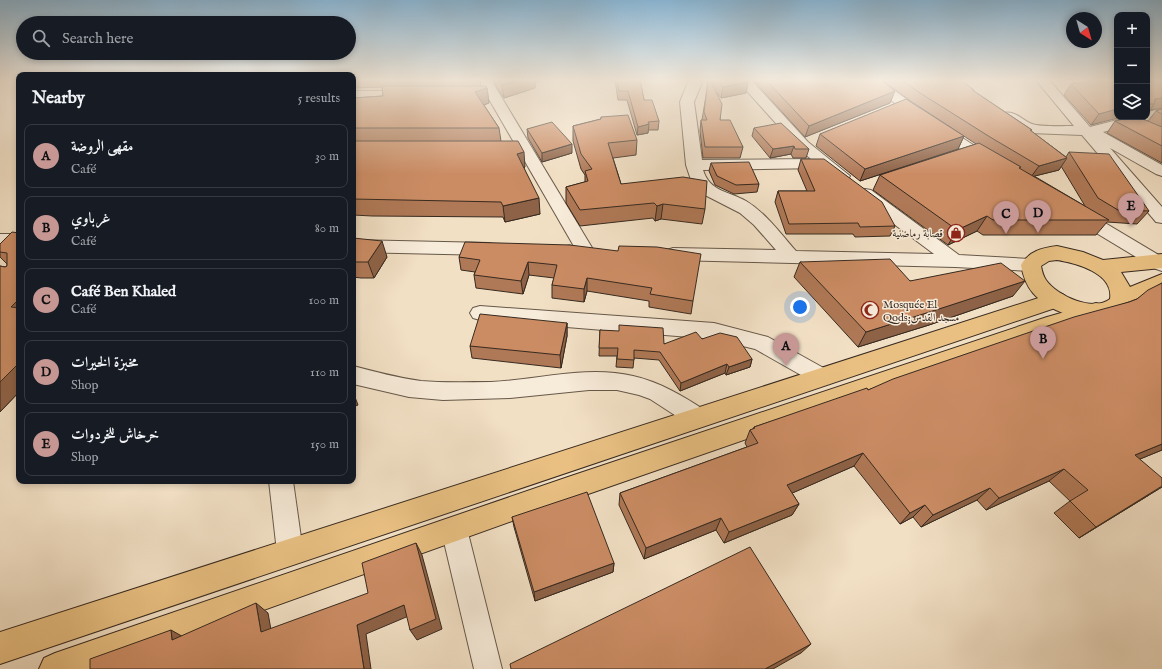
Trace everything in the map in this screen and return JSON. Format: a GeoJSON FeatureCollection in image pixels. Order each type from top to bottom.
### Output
{"type":"FeatureCollection","features":[{"type":"Feature","properties":{"kind":"main road"},"geometry":{"type":"LineString","coordinates":[[1096,311],[1076,308],[1057,300],[1037,285],[1033,278],[1031,265],[1036,258],[1045,254],[1057,253],[1072,255],[1086,260],[1100,267],[1118,284],[1121,292],[1121,300]]}},
{"type":"Feature","properties":{"kind":"main road"},"geometry":{"type":"LineString","coordinates":[[1100,267],[1160,262]]}},
{"type":"Feature","properties":{"kind":"main road"},"geometry":{"type":"LineString","coordinates":[[55,669],[92,662],[454,529],[1048,326],[1096,311],[1112,308],[1121,300],[1162,281]]}},
{"type":"Feature","properties":{"kind":"main road"},"geometry":{"type":"LineString","coordinates":[[0,648],[1057,300]]}},
{"type":"Feature","properties":{"kind":"street"},"geometry":{"type":"LineString","coordinates":[[501,111],[524,150],[593,252],[563,251]]}},
{"type":"Feature","properties":{"kind":"street"},"geometry":{"type":"LineString","coordinates":[[688,111],[694,166],[702,185],[709,191],[739,204],[750,212],[791,257]]}},
{"type":"Feature","properties":{"kind":"street"},"geometry":{"type":"LineString","coordinates":[[771,111],[780,121],[810,142],[826,163],[858,189],[955,261]]}},
{"type":"Feature","properties":{"kind":"street"},"geometry":{"type":"LineString","coordinates":[[902,111],[1006,171]]}},
{"type":"Feature","properties":{"kind":"street"},"geometry":{"type":"LineString","coordinates":[[1001,111],[1030,129],[1088,131],[1162,113]]}},
{"type":"Feature","properties":{"kind":"street"},"geometry":{"type":"LineString","coordinates":[[1070,111],[1162,218]]}},
{"type":"Feature","properties":{"kind":"street"},"geometry":{"type":"LineString","coordinates":[[1129,121],[1149,130]]}},
{"type":"Feature","properties":{"kind":"street"},"geometry":{"type":"LineString","coordinates":[[1088,131],[1162,170]]}},
{"type":"Feature","properties":{"kind":"street"},"geometry":{"type":"LineString","coordinates":[[508,150],[524,150]]}},
{"type":"Feature","properties":{"kind":"street"},"geometry":{"type":"LineString","coordinates":[[956,156],[971,151]]}},
{"type":"Feature","properties":{"kind":"street"},"geometry":{"type":"LineString","coordinates":[[694,166],[826,163]]}},
{"type":"Feature","properties":{"kind":"street"},"geometry":{"type":"LineString","coordinates":[[858,189],[873,184]]}},
{"type":"Feature","properties":{"kind":"street"},"geometry":{"type":"LineString","coordinates":[[1067,208],[1160,262]]}},
{"type":"Feature","properties":{"kind":"street"},"geometry":{"type":"LineString","coordinates":[[0,240],[16,240]]}},
{"type":"Feature","properties":{"kind":"street"},"geometry":{"type":"LineString","coordinates":[[356,246],[502,249]]}},
{"type":"Feature","properties":{"kind":"street"},"geometry":{"type":"LineString","coordinates":[[656,253],[955,261],[1031,265]]}},
{"type":"Feature","properties":{"kind":"street"},"geometry":{"type":"LineString","coordinates":[[480,313],[714,331],[761,343],[822,377]]}},
{"type":"Feature","properties":{"kind":"street"},"geometry":{"type":"LineString","coordinates":[[356,376],[413,388],[441,391],[517,389],[599,381],[631,384],[658,393],[676,402],[698,418]]}},
{"type":"Feature","properties":{"kind":"street"},"geometry":{"type":"LineString","coordinates":[[281,484],[290,552]]}},
{"type":"Feature","properties":{"kind":"street"},"geometry":{"type":"LineString","coordinates":[[454,529],[488,669]]}},
{"type":"Feature","properties":{"kind":"building"},"geometry":{"type":"Polygon","coordinates":[[[356,111],[488,111],[499,128],[356,128],[356,111]]]}},
{"type":"Feature","properties":{"kind":"building"},"geometry":{"type":"Polygon","coordinates":[[[634,111],[656,111],[659,121],[648,122],[649,124],[638,127],[634,111]]]}},
{"type":"Feature","properties":{"kind":"building"},"geometry":{"type":"Polygon","coordinates":[[[721,111],[720,120],[730,120],[743,147],[705,147],[701,120],[707,120],[704,112],[721,111]]]}},
{"type":"Feature","properties":{"kind":"building"},"geometry":{"type":"Polygon","coordinates":[[[795,111],[845,111],[809,126],[795,111]]]}},
{"type":"Feature","properties":{"kind":"building"},"geometry":{"type":"Polygon","coordinates":[[[876,111],[925,111],[964,136],[865,169],[820,134],[876,111]]]}},
{"type":"Feature","properties":{"kind":"building"},"geometry":{"type":"Polygon","coordinates":[[[949,111],[1004,111],[1032,130],[1030,130],[1067,158],[1039,166],[949,111]]]}},
{"type":"Feature","properties":{"kind":"building"},"geometry":{"type":"Polygon","coordinates":[[[1096,111],[1109,111],[1099,114],[1096,111]]]}},
{"type":"Feature","properties":{"kind":"building"},"geometry":{"type":"Polygon","coordinates":[[[628,115],[637,140],[608,143],[621,184],[683,177],[707,181],[705,209],[663,204],[657,206],[654,203],[580,210],[566,187],[588,181],[585,171],[592,169],[581,154],[573,126],[601,119],[601,117],[628,115]]]}},
{"type":"Feature","properties":{"kind":"building"},"geometry":{"type":"Polygon","coordinates":[[[1145,120],[1162,127],[1162,146],[1115,121],[1145,120]]]}},
{"type":"Feature","properties":{"kind":"building"},"geometry":{"type":"Polygon","coordinates":[[[552,122],[572,144],[542,153],[527,129],[552,122]]]}},
{"type":"Feature","properties":{"kind":"building"},"geometry":{"type":"Polygon","coordinates":[[[781,123],[809,149],[795,149],[794,146],[773,149],[754,128],[781,123]]]}},
{"type":"Feature","properties":{"kind":"building"},"geometry":{"type":"Polygon","coordinates":[[[356,141],[518,141],[524,152],[517,154],[539,198],[503,206],[501,202],[356,199],[356,141]]]}},
{"type":"Feature","properties":{"kind":"building"},"geometry":{"type":"Polygon","coordinates":[[[979,143],[1109,220],[993,220],[987,216],[957,230],[880,175],[979,143]]]}},
{"type":"Feature","properties":{"kind":"building"},"geometry":{"type":"Polygon","coordinates":[[[1069,152],[1109,154],[1149,211],[1118,210],[1098,198],[1069,152]]]}},
{"type":"Feature","properties":{"kind":"building"},"geometry":{"type":"Polygon","coordinates":[[[801,159],[824,159],[882,202],[895,226],[860,227],[858,223],[789,224],[778,191],[815,191],[801,159]]]}},
{"type":"Feature","properties":{"kind":"building"},"geometry":{"type":"Polygon","coordinates":[[[749,162],[759,184],[736,185],[717,176],[711,163],[749,162]]]}},
{"type":"Feature","properties":{"kind":"building"},"geometry":{"type":"Polygon","coordinates":[[[12,232],[16,233],[16,302],[11,307],[16,308],[16,366],[0,382],[0,266],[7,266],[7,253],[0,252],[0,244],[12,232]]]}},
{"type":"Feature","properties":{"kind":"building"},"geometry":{"type":"Polygon","coordinates":[[[356,238],[382,241],[368,262],[356,262],[356,238]]]}},
{"type":"Feature","properties":{"kind":"building"},"geometry":{"type":"Polygon","coordinates":[[[465,242],[570,245],[618,251],[619,246],[657,247],[701,254],[693,301],[650,294],[652,288],[587,278],[584,289],[552,285],[557,265],[528,262],[521,281],[474,275],[480,260],[459,257],[465,242]]]}},
{"type":"Feature","properties":{"kind":"building"},"geometry":{"type":"Polygon","coordinates":[[[890,259],[910,281],[1001,263],[1025,281],[866,332],[800,262],[890,259]]]}},
{"type":"Feature","properties":{"kind":"building"},"geometry":{"type":"Polygon","coordinates":[[[1162,283],[1162,444],[1135,455],[1162,478],[1162,486],[1096,527],[1070,501],[1088,490],[1064,469],[999,498],[990,488],[933,515],[925,505],[910,513],[863,453],[787,485],[799,504],[729,532],[721,518],[646,548],[620,493],[758,443],[750,430],[755,428],[754,427],[867,388],[868,390],[893,379],[1074,317],[1129,302],[1137,299],[1148,290],[1162,283]]]}},
{"type":"Feature","properties":{"kind":"building"},"geometry":{"type":"Polygon","coordinates":[[[480,314],[567,323],[560,355],[470,346],[480,314]]]}},
{"type":"Feature","properties":{"kind":"building"},"geometry":{"type":"Polygon","coordinates":[[[619,325],[663,328],[664,344],[696,332],[702,339],[720,333],[737,337],[752,359],[729,367],[727,364],[681,383],[660,352],[634,350],[634,360],[617,359],[618,348],[599,348],[600,330],[619,331],[619,325]]]}},
{"type":"Feature","properties":{"kind":"building"},"geometry":{"type":"Polygon","coordinates":[[[587,492],[614,563],[534,592],[512,517],[587,492]]]}},
{"type":"Feature","properties":{"kind":"building"},"geometry":{"type":"Polygon","coordinates":[[[416,543],[436,619],[410,630],[404,605],[357,625],[364,669],[90,669],[90,659],[171,630],[172,640],[256,603],[261,632],[368,593],[362,563],[416,543]]]}},
{"type":"Feature","properties":{"kind":"building"},"geometry":{"type":"Polygon","coordinates":[[[750,547],[811,644],[765,669],[511,669],[510,664],[750,547]]]}},
{"type":"Feature","properties":{"kind":"place","name":"خرخاش للخردوات"},"geometry":{"type":"Point","coordinates":[1131,226]}},
{"type":"Feature","properties":{"kind":"place","name":"قصابة رماضنية"},"geometry":{"type":"Point","coordinates":[956,233]}},
{"type":"Feature","properties":{"kind":"place","name":"مخبزة الخيرات"},"geometry":{"type":"Point","coordinates":[1038,233]}},
{"type":"Feature","properties":{"kind":"place","name":"Café Ben Khaled"},"geometry":{"type":"Point","coordinates":[1006,234]}},
{"type":"Feature","properties":{"kind":"place","name":"Mosquée El Qods;مسجد القدس"},"geometry":{"type":"Point","coordinates":[870,310]}},
{"type":"Feature","properties":{"kind":"place","name":"غرباوي"},"geometry":{"type":"Point","coordinates":[1043,359]}},
{"type":"Feature","properties":{"kind":"place","name":"مقهى الروضة"},"geometry":{"type":"Point","coordinates":[786,366]}}]}
